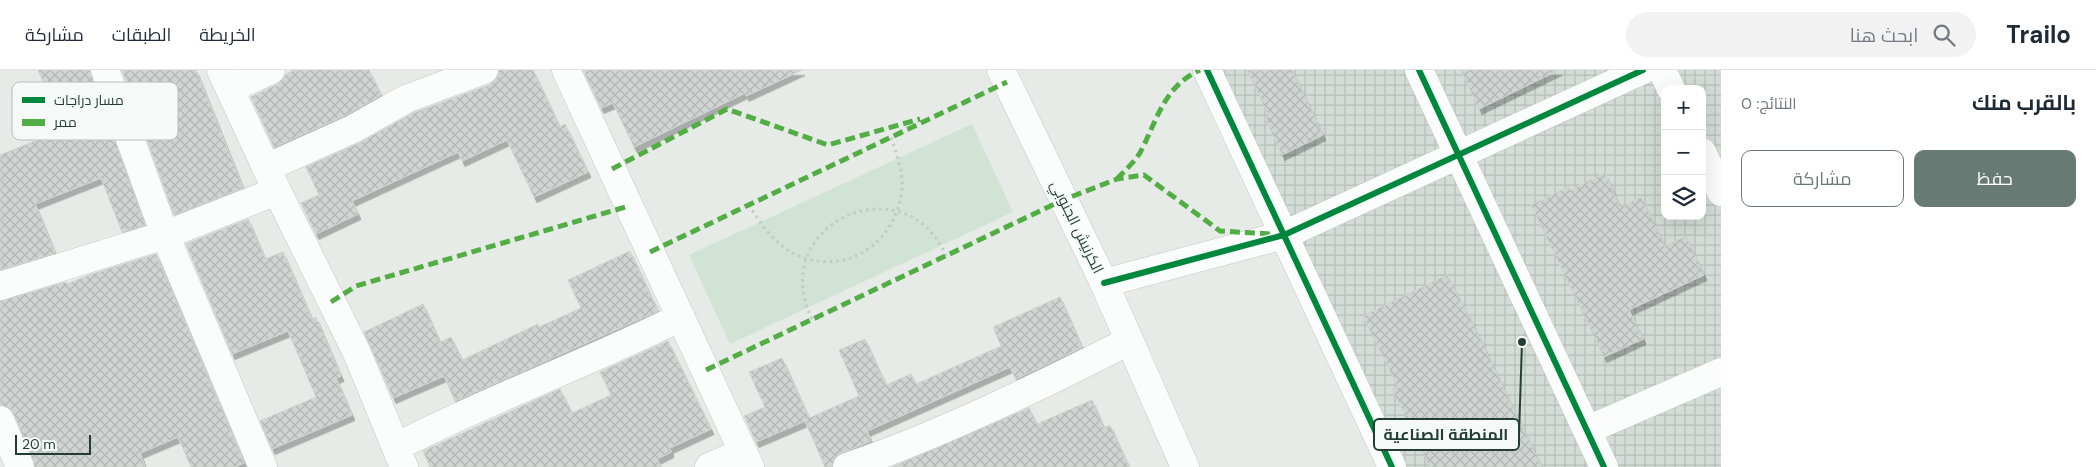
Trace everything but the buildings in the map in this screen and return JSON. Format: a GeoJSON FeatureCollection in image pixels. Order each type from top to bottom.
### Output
{"type":"FeatureCollection","features":[{"type":"Feature","properties":{"kind":"street"},"geometry":{"type":"LineString","coordinates":[[105,70],[109,82]]}},
{"type":"Feature","properties":{"kind":"street"},"geometry":{"type":"LineString","coordinates":[[271,70],[225,80],[271,179],[357,353],[400,457],[460,414],[575,367],[681,317]]}},
{"type":"Feature","properties":{"kind":"street"},"geometry":{"type":"LineString","coordinates":[[0,286],[164,235],[271,179],[406,99],[484,70]]}},
{"type":"Feature","properties":{"kind":"street"},"geometry":{"type":"LineString","coordinates":[[566,70],[747,459],[709,467]]}},
{"type":"Feature","properties":{"kind":"street","name":"الكرنيش الجنوبي"},"geometry":{"type":"LineString","coordinates":[[1002,70],[1104,283],[1183,466]]}},
{"type":"Feature","properties":{"kind":"street"},"geometry":{"type":"LineString","coordinates":[[1207,70],[1392,467]]}},
{"type":"Feature","properties":{"kind":"street"},"geometry":{"type":"LineString","coordinates":[[1419,70],[1604,467]]}},
{"type":"Feature","properties":{"kind":"street"},"geometry":{"type":"LineString","coordinates":[[1104,283],[1284,235],[1460,156],[1643,70]]}},
{"type":"Feature","properties":{"kind":"street"},"geometry":{"type":"LineString","coordinates":[[1662,70],[1669,85]]}},
{"type":"Feature","properties":{"kind":"street"},"geometry":{"type":"LineString","coordinates":[[130,140],[164,235],[263,467]]}},
{"type":"Feature","properties":{"kind":"street"},"geometry":{"type":"LineString","coordinates":[[1711,158],[1721,192]]}},
{"type":"Feature","properties":{"kind":"street"},"geometry":{"type":"LineString","coordinates":[[847,467],[898,449],[1024,394],[1129,340]]}},
{"type":"Feature","properties":{"kind":"street"},"geometry":{"type":"LineString","coordinates":[[1588,430],[1721,372]]}},
{"type":"Feature","properties":{"kind":"street"},"geometry":{"type":"LineString","coordinates":[[0,420],[20,467]]}},
{"type":"Feature","properties":{"kind":"path"},"geometry":{"type":"LineString","coordinates":[[749,205],[761,225],[777,242],[798,256],[821,262],[846,260],[869,250],[887,233],[898,212],[903,187],[891,137]]}},
{"type":"Feature","properties":{"kind":"path"},"geometry":{"type":"LineString","coordinates":[[812,319],[805,305],[802,283],[806,258],[818,237],[836,220],[858,210],[883,208],[907,214],[927,228],[941,244],[946,256]]}},
{"type":"Feature","properties":{"kind":"shaded area"},"geometry":{"type":"Polygon","coordinates":[[[1191,70],[1721,70],[1721,467],[1384,467],[1191,70]]]}},
{"type":"Feature","properties":{"kind":"green space"},"geometry":{"type":"Polygon","coordinates":[[[972,124],[1013,212],[730,344],[689,255],[972,124]]]}},
{"type":"Feature","properties":{"kind":"marked path"},"geometry":{"type":"LineString","coordinates":[[1117,179],[1140,153],[1158,114],[1170,94],[1178,85],[1200,70]]}},
{"type":"Feature","properties":{"kind":"marked path"},"geometry":{"type":"LineString","coordinates":[[650,252],[1007,82]]}},
{"type":"Feature","properties":{"kind":"marked path"},"geometry":{"type":"LineString","coordinates":[[612,169],[727,109],[828,145],[920,119]]}},
{"type":"Feature","properties":{"kind":"marked path"},"geometry":{"type":"LineString","coordinates":[[706,370],[1063,200],[1117,179],[1144,175],[1220,231],[1272,234]]}},
{"type":"Feature","properties":{"kind":"marked path"},"geometry":{"type":"LineString","coordinates":[[331,302],[356,286],[629,206]]}},
{"type":"Feature","properties":{"kind":"cycle path"},"geometry":{"type":"LineString","coordinates":[[1207,70],[1392,467]]}},
{"type":"Feature","properties":{"kind":"cycle path"},"geometry":{"type":"LineString","coordinates":[[1419,70],[1604,467]]}},
{"type":"Feature","properties":{"kind":"cycle path"},"geometry":{"type":"LineString","coordinates":[[1104,283],[1284,235],[1643,70]]}},
{"type":"Feature","properties":{"kind":"place","name":"المنطقة الصناعية"},"geometry":{"type":"Point","coordinates":[1522,342]}}]}
